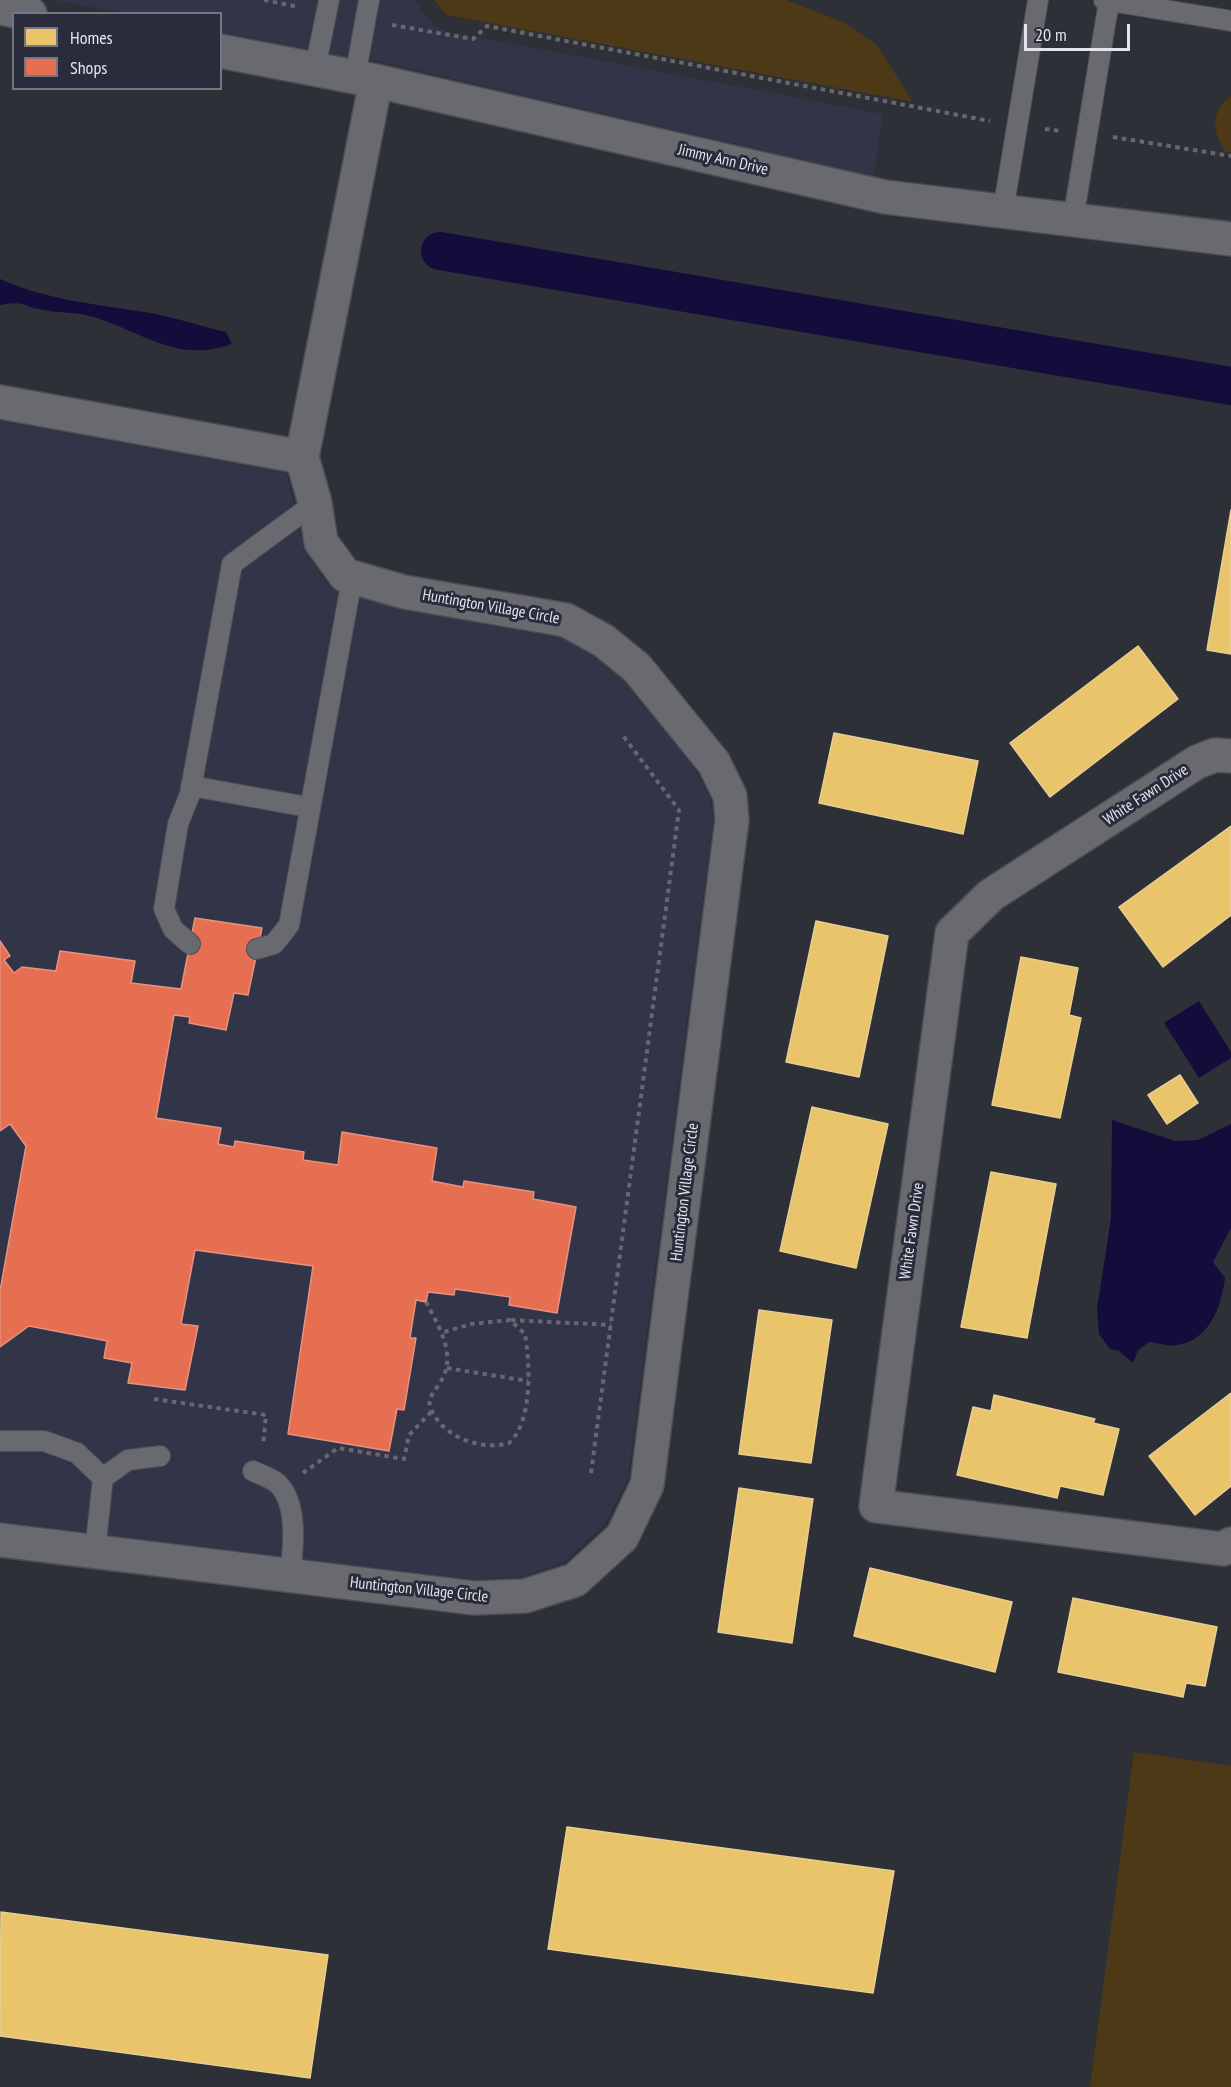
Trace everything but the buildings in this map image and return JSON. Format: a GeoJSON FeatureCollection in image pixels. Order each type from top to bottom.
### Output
{"type":"FeatureCollection","features":[{"type":"Feature","properties":{"kind":"street"},"geometry":{"type":"LineString","coordinates":[[0,8],[20,12]]}},
{"type":"Feature","properties":{"kind":"street","name":"Jimmy Ann Drive"},"geometry":{"type":"LineString","coordinates":[[222,51],[365,79],[885,197],[1231,238]]}},
{"type":"Feature","properties":{"kind":"street"},"geometry":{"type":"LineString","coordinates":[[352,579],[345,575],[321,542],[315,503],[302,457],[365,79]]}},
{"type":"Feature","properties":{"kind":"street"},"geometry":{"type":"LineString","coordinates":[[0,402],[302,457]]}},
{"type":"Feature","properties":{"kind":"street","name":"Huntington Village Circle"},"geometry":{"type":"LineString","coordinates":[[0,1540],[474,1598],[525,1596],[575,1580],[622,1537],[647,1485],[732,820],[730,796],[707,753],[637,668],[604,641],[566,620],[404,592],[352,579]]}},
{"type":"Feature","properties":{"kind":"street","name":"White Fawn Drive"},"geometry":{"type":"LineString","coordinates":[[1231,756],[1215,755],[1197,762],[991,895],[952,933],[876,1506],[1223,1549],[1231,1544]]}},
{"type":"Feature","properties":{"kind":"lane"},"geometry":{"type":"LineString","coordinates":[[365,79],[365,21],[369,0]]}},
{"type":"Feature","properties":{"kind":"lane"},"geometry":{"type":"LineString","coordinates":[[1003,211],[1038,0]]}},
{"type":"Feature","properties":{"kind":"lane"},"geometry":{"type":"LineString","coordinates":[[1104,0],[1231,21]]}},
{"type":"Feature","properties":{"kind":"lane"},"geometry":{"type":"LineString","coordinates":[[1073,220],[1109,1]]}},
{"type":"Feature","properties":{"kind":"lane"},"geometry":{"type":"LineString","coordinates":[[315,69],[328,6]]}},
{"type":"Feature","properties":{"kind":"lane"},"geometry":{"type":"LineString","coordinates":[[190,944],[173,929],[164,909],[178,824],[191,786],[232,564],[315,503]]}},
{"type":"Feature","properties":{"kind":"lane"},"geometry":{"type":"LineString","coordinates":[[257,949],[274,944],[289,925],[308,807],[352,579]]}},
{"type":"Feature","properties":{"kind":"lane"},"geometry":{"type":"LineString","coordinates":[[191,786],[308,807]]}},
{"type":"Feature","properties":{"kind":"lane"},"geometry":{"type":"LineString","coordinates":[[0,1441],[44,1441],[76,1453],[104,1478]]}},
{"type":"Feature","properties":{"kind":"lane"},"geometry":{"type":"LineString","coordinates":[[95,1551],[104,1478],[128,1460],[160,1456]]}},
{"type":"Feature","properties":{"kind":"lane"},"geometry":{"type":"LineString","coordinates":[[253,1470],[279,1485],[291,1509],[295,1534],[290,1576]]}},
{"type":"Feature","properties":{"kind":"path"},"geometry":{"type":"LineString","coordinates":[[264,0],[328,6]]}},
{"type":"Feature","properties":{"kind":"path"},"geometry":{"type":"LineString","coordinates":[[365,21],[473,39],[487,27],[1017,126],[1231,156]]}},
{"type":"Feature","properties":{"kind":"path"},"geometry":{"type":"LineString","coordinates":[[591,1473],[679,810],[621,733]]}},
{"type":"Feature","properties":{"kind":"path"},"geometry":{"type":"LineString","coordinates":[[426,1302],[441,1333],[447,1368],[429,1401],[431,1412],[444,1429],[466,1440],[500,1446],[509,1443],[522,1427],[528,1381],[525,1334],[510,1320]]}},
{"type":"Feature","properties":{"kind":"path"},"geometry":{"type":"LineString","coordinates":[[441,1333],[471,1324],[510,1320],[611,1325]]}},
{"type":"Feature","properties":{"kind":"path"},"geometry":{"type":"LineString","coordinates":[[447,1368],[528,1381]]}},
{"type":"Feature","properties":{"kind":"path"},"geometry":{"type":"LineString","coordinates":[[303,1474],[338,1448],[404,1459],[409,1435],[431,1412]]}},
{"type":"Feature","properties":{"kind":"shaded area"},"geometry":{"type":"Polygon","coordinates":[[[54,0],[414,0],[435,26],[445,31],[883,114],[874,176],[360,57],[357,59],[222,32],[222,12],[119,12],[54,0]]]}},
{"type":"Feature","properties":{"kind":"shaded area"},"geometry":{"type":"Polygon","coordinates":[[[434,0],[786,0],[845,23],[877,45],[913,102],[447,15],[434,0]]]}},
{"type":"Feature","properties":{"kind":"shaded area"},"geometry":{"type":"Polygon","coordinates":[[[1231,96],[1231,152],[1226,152],[1218,138],[1215,122],[1219,108],[1231,96]]]}},
{"type":"Feature","properties":{"kind":"shaded area"},"geometry":{"type":"Polygon","coordinates":[[[0,279],[53,297],[154,314],[226,332],[232,344],[211,349],[192,350],[174,347],[86,315],[37,309],[20,304],[0,305],[0,279]]]}},
{"type":"Feature","properties":{"kind":"shaded area"},"geometry":{"type":"Polygon","coordinates":[[[0,421],[286,473],[305,551],[328,585],[337,592],[403,610],[562,638],[594,656],[624,681],[677,744],[696,771],[710,799],[713,818],[628,1478],[604,1525],[563,1563],[520,1577],[472,1580],[0,1522],[0,421]]]}},
{"type":"Feature","properties":{"kind":"shaded area"},"geometry":{"type":"Polygon","coordinates":[[[1199,1001],[1231,1052],[1231,1058],[1199,1078],[1164,1023],[1199,1001]]]}},
{"type":"Feature","properties":{"kind":"shaded area"},"geometry":{"type":"Polygon","coordinates":[[[1112,1120],[1175,1141],[1198,1140],[1231,1124],[1231,1228],[1213,1262],[1225,1278],[1217,1311],[1206,1329],[1198,1336],[1188,1342],[1174,1345],[1149,1342],[1138,1350],[1133,1363],[1119,1351],[1110,1349],[1099,1334],[1097,1309],[1111,1218],[1112,1120]]]}},
{"type":"Feature","properties":{"kind":"shaded area"},"geometry":{"type":"Polygon","coordinates":[[[1134,1752],[1231,1766],[1231,2087],[1090,2087],[1134,1752]]]}},
{"type":"Feature","properties":{"kind":"waterway"},"geometry":{"type":"LineString","coordinates":[[440,251],[1231,386]]}}]}
